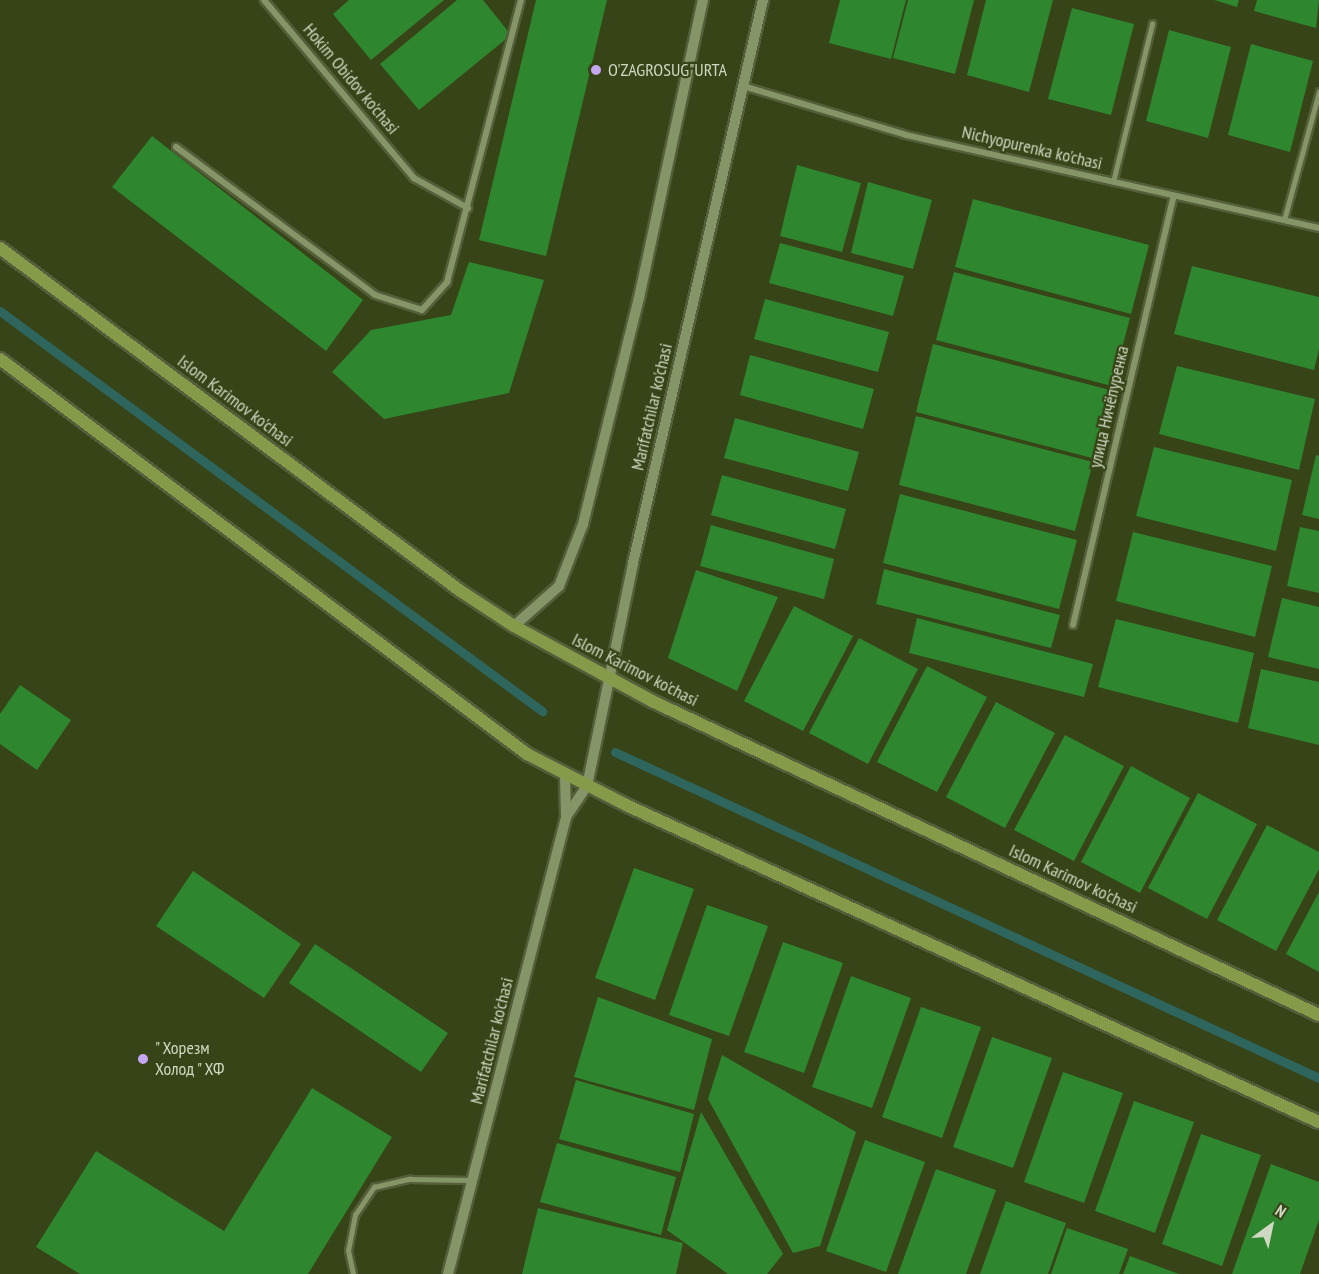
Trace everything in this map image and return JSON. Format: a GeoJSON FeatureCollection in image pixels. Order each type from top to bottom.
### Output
{"type":"FeatureCollection","features":[{"type":"Feature","properties":{"kind":"main road","name":"Islom Karimov ko'chasi"},"geometry":{"type":"LineString","coordinates":[[0,248],[459,590],[514,626],[607,678],[1319,1015]]}},
{"type":"Feature","properties":{"kind":"main road"},"geometry":{"type":"LineString","coordinates":[[0,359],[496,732],[565,776],[1319,1122]]}},
{"type":"Feature","properties":{"kind":"street","name":"Hokim Obidov ko'chasi"},"geometry":{"type":"LineString","coordinates":[[264,0],[414,178],[468,208]]}},
{"type":"Feature","properties":{"kind":"street"},"geometry":{"type":"LineString","coordinates":[[176,147],[375,295],[422,310],[447,282],[521,0]]}},
{"type":"Feature","properties":{"kind":"street","name":"Marifatchilar ko'chasi"},"geometry":{"type":"LineString","coordinates":[[514,626],[560,586],[583,524],[639,298],[703,0]]}},
{"type":"Feature","properties":{"kind":"street","name":"Marifatchilar ko'chasi"},"geometry":{"type":"LineString","coordinates":[[566,817],[586,786],[607,678],[763,0]]}},
{"type":"Feature","properties":{"kind":"street","name":"Nichyopurenka ko'chasi"},"geometry":{"type":"LineString","coordinates":[[742,86],[906,135],[1319,228]]}},
{"type":"Feature","properties":{"kind":"street","name":"улица Ничёпуренка"},"geometry":{"type":"LineString","coordinates":[[1073,625],[1174,196]]}},
{"type":"Feature","properties":{"kind":"street","name":"Marifatchilar ko'chasi"},"geometry":{"type":"LineString","coordinates":[[448,1274],[566,817],[565,776]]}},
{"type":"Feature","properties":{"kind":"lane"},"geometry":{"type":"LineString","coordinates":[[1113,182],[1152,24]]}},
{"type":"Feature","properties":{"kind":"lane"},"geometry":{"type":"LineString","coordinates":[[1284,220],[1319,92]]}},
{"type":"Feature","properties":{"kind":"lane"},"geometry":{"type":"LineString","coordinates":[[353,1274],[348,1251],[355,1215],[374,1187],[410,1179],[473,1180]]}},
{"type":"Feature","properties":{"kind":"building"},"geometry":{"type":"Polygon","coordinates":[[[349,0],[444,0],[371,60],[333,14],[349,0]]]}},
{"type":"Feature","properties":{"kind":"building"},"geometry":{"type":"Polygon","coordinates":[[[457,0],[483,0],[511,35],[419,110],[380,64],[457,0]]]}},
{"type":"Feature","properties":{"kind":"building"},"geometry":{"type":"Polygon","coordinates":[[[536,0],[607,0],[546,256],[479,240],[536,0]]]}},
{"type":"Feature","properties":{"kind":"building"},"geometry":{"type":"Polygon","coordinates":[[[840,0],[906,0],[891,59],[829,43],[840,0]]]}},
{"type":"Feature","properties":{"kind":"building"},"geometry":{"type":"Polygon","coordinates":[[[908,0],[974,0],[955,74],[893,58],[908,0]]]}},
{"type":"Feature","properties":{"kind":"building"},"geometry":{"type":"Polygon","coordinates":[[[986,0],[1053,0],[1029,92],[967,75],[986,0]]]}},
{"type":"Feature","properties":{"kind":"building"},"geometry":{"type":"Polygon","coordinates":[[[1214,0],[1239,0],[1237,7],[1214,0]]]}},
{"type":"Feature","properties":{"kind":"building"},"geometry":{"type":"Polygon","coordinates":[[[1257,0],[1319,0],[1316,28],[1254,11],[1257,0]]]}},
{"type":"Feature","properties":{"kind":"building"},"geometry":{"type":"Polygon","coordinates":[[[1072,8],[1134,24],[1111,115],[1048,99],[1072,8]]]}},
{"type":"Feature","properties":{"kind":"building"},"geometry":{"type":"Polygon","coordinates":[[[1169,30],[1231,47],[1208,138],[1146,121],[1169,30]]]}},
{"type":"Feature","properties":{"kind":"building"},"geometry":{"type":"Polygon","coordinates":[[[1251,44],[1313,61],[1290,152],[1228,135],[1251,44]]]}},
{"type":"Feature","properties":{"kind":"building"},"geometry":{"type":"Polygon","coordinates":[[[152,136],[363,300],[326,351],[112,187],[152,136]]]}},
{"type":"Feature","properties":{"kind":"building"},"geometry":{"type":"Polygon","coordinates":[[[797,165],[861,183],[842,252],[780,236],[797,165]]]}},
{"type":"Feature","properties":{"kind":"building"},"geometry":{"type":"Polygon","coordinates":[[[868,182],[932,200],[913,269],[851,253],[868,182]]]}},
{"type":"Feature","properties":{"kind":"building"},"geometry":{"type":"Polygon","coordinates":[[[973,199],[1149,245],[1131,314],[955,267],[973,199]]]}},
{"type":"Feature","properties":{"kind":"building"},"geometry":{"type":"Polygon","coordinates":[[[780,243],[904,276],[893,316],[769,283],[780,243]]]}},
{"type":"Feature","properties":{"kind":"building"},"geometry":{"type":"Polygon","coordinates":[[[469,262],[544,280],[509,393],[384,419],[332,372],[371,330],[451,315],[469,262]]]}},
{"type":"Feature","properties":{"kind":"building"},"geometry":{"type":"Polygon","coordinates":[[[1192,266],[1319,297],[1319,349],[1314,370],[1174,334],[1192,266]]]}},
{"type":"Feature","properties":{"kind":"building"},"geometry":{"type":"Polygon","coordinates":[[[954,272],[1130,318],[1112,386],[936,340],[954,272]]]}},
{"type":"Feature","properties":{"kind":"building"},"geometry":{"type":"Polygon","coordinates":[[[765,299],[889,332],[878,372],[754,339],[765,299]]]}},
{"type":"Feature","properties":{"kind":"building"},"geometry":{"type":"Polygon","coordinates":[[[933,344],[1110,390],[1092,458],[916,412],[933,344]]]}},
{"type":"Feature","properties":{"kind":"building"},"geometry":{"type":"Polygon","coordinates":[[[750,355],[874,389],[863,429],[740,395],[750,355]]]}},
{"type":"Feature","properties":{"kind":"building"},"geometry":{"type":"Polygon","coordinates":[[[1177,366],[1315,399],[1299,470],[1159,434],[1177,366]]]}},
{"type":"Feature","properties":{"kind":"building"},"geometry":{"type":"Polygon","coordinates":[[[916,416],[1093,462],[1075,531],[899,485],[916,416]]]}},
{"type":"Feature","properties":{"kind":"building"},"geometry":{"type":"Polygon","coordinates":[[[735,418],[859,452],[848,491],[724,458],[735,418]]]}},
{"type":"Feature","properties":{"kind":"building"},"geometry":{"type":"Polygon","coordinates":[[[1154,447],[1292,480],[1276,551],[1136,516],[1154,447]]]}},
{"type":"Feature","properties":{"kind":"building"},"geometry":{"type":"Polygon","coordinates":[[[1316,455],[1319,456],[1319,519],[1302,515],[1316,455]]]}},
{"type":"Feature","properties":{"kind":"building"},"geometry":{"type":"Polygon","coordinates":[[[722,475],[846,509],[835,549],[711,515],[722,475]]]}},
{"type":"Feature","properties":{"kind":"building"},"geometry":{"type":"Polygon","coordinates":[[[900,494],[1077,540],[1059,609],[883,563],[900,494]]]}},
{"type":"Feature","properties":{"kind":"building"},"geometry":{"type":"Polygon","coordinates":[[[711,525],[834,559],[824,599],[700,566],[711,525]]]}},
{"type":"Feature","properties":{"kind":"building"},"geometry":{"type":"Polygon","coordinates":[[[1300,527],[1319,531],[1319,593],[1287,586],[1300,527]]]}},
{"type":"Feature","properties":{"kind":"building"},"geometry":{"type":"Polygon","coordinates":[[[1133,532],[1272,566],[1255,637],[1116,601],[1133,532]]]}},
{"type":"Feature","properties":{"kind":"building"},"geometry":{"type":"Polygon","coordinates":[[[884,569],[1060,615],[1051,648],[876,604],[884,569]]]}},
{"type":"Feature","properties":{"kind":"building"},"geometry":{"type":"Polygon","coordinates":[[[696,570],[778,597],[737,691],[668,658],[696,570]]]}},
{"type":"Feature","properties":{"kind":"building"},"geometry":{"type":"Polygon","coordinates":[[[1282,598],[1319,607],[1319,669],[1268,657],[1282,598]]]}},
{"type":"Feature","properties":{"kind":"building"},"geometry":{"type":"Polygon","coordinates":[[[794,606],[853,636],[803,731],[744,701],[794,606]]]}},
{"type":"Feature","properties":{"kind":"building"},"geometry":{"type":"Polygon","coordinates":[[[917,618],[1093,664],[1084,697],[909,653],[917,618]]]}},
{"type":"Feature","properties":{"kind":"building"},"geometry":{"type":"Polygon","coordinates":[[[1116,619],[1254,653],[1238,723],[1098,687],[1116,619]]]}},
{"type":"Feature","properties":{"kind":"building"},"geometry":{"type":"Polygon","coordinates":[[[859,638],[918,669],[868,764],[809,733],[859,638]]]}},
{"type":"Feature","properties":{"kind":"building"},"geometry":{"type":"Polygon","coordinates":[[[927,666],[987,697],[937,792],[877,762],[927,666]]]}},
{"type":"Feature","properties":{"kind":"building"},"geometry":{"type":"Polygon","coordinates":[[[1261,669],[1319,682],[1319,745],[1248,728],[1261,669]]]}},
{"type":"Feature","properties":{"kind":"building"},"geometry":{"type":"Polygon","coordinates":[[[20,685],[71,720],[37,770],[0,744],[0,714],[20,685]]]}},
{"type":"Feature","properties":{"kind":"building"},"geometry":{"type":"Polygon","coordinates":[[[996,702],[1055,733],[1005,828],[946,797],[996,702]]]}},
{"type":"Feature","properties":{"kind":"building"},"geometry":{"type":"Polygon","coordinates":[[[1065,735],[1124,766],[1074,861],[1014,830],[1065,735]]]}},
{"type":"Feature","properties":{"kind":"building"},"geometry":{"type":"Polygon","coordinates":[[[1131,766],[1190,798],[1140,893],[1081,862],[1131,766]]]}},
{"type":"Feature","properties":{"kind":"building"},"geometry":{"type":"Polygon","coordinates":[[[1198,793],[1257,824],[1207,919],[1148,888],[1198,793]]]}},
{"type":"Feature","properties":{"kind":"building"},"geometry":{"type":"Polygon","coordinates":[[[1267,825],[1319,852],[1319,869],[1276,951],[1217,920],[1267,825]]]}},
{"type":"Feature","properties":{"kind":"building"},"geometry":{"type":"Polygon","coordinates":[[[634,868],[694,889],[655,1000],[595,978],[634,868]]]}},
{"type":"Feature","properties":{"kind":"building"},"geometry":{"type":"Polygon","coordinates":[[[193,871],[301,944],[264,998],[156,926],[193,871]]]}},
{"type":"Feature","properties":{"kind":"building"},"geometry":{"type":"Polygon","coordinates":[[[1319,892],[1319,972],[1286,954],[1319,892]]]}},
{"type":"Feature","properties":{"kind":"building"},"geometry":{"type":"Polygon","coordinates":[[[707,905],[768,926],[729,1036],[669,1015],[707,905]]]}},
{"type":"Feature","properties":{"kind":"building"},"geometry":{"type":"Polygon","coordinates":[[[783,942],[843,963],[804,1073],[744,1052],[783,942]]]}},
{"type":"Feature","properties":{"kind":"building"},"geometry":{"type":"Polygon","coordinates":[[[315,944],[448,1033],[421,1072],[289,983],[315,944]]]}},
{"type":"Feature","properties":{"kind":"building"},"geometry":{"type":"Polygon","coordinates":[[[851,976],[911,998],[872,1108],[812,1087],[851,976]]]}},
{"type":"Feature","properties":{"kind":"building"},"geometry":{"type":"Polygon","coordinates":[[[598,997],[712,1039],[694,1110],[574,1077],[598,997]]]}},
{"type":"Feature","properties":{"kind":"building"},"geometry":{"type":"Polygon","coordinates":[[[921,1007],[981,1027],[942,1138],[882,1117],[921,1007]]]}},
{"type":"Feature","properties":{"kind":"building"},"geometry":{"type":"Polygon","coordinates":[[[992,1037],[1052,1058],[1013,1168],[953,1147],[992,1037]]]}},
{"type":"Feature","properties":{"kind":"building"},"geometry":{"type":"Polygon","coordinates":[[[722,1055],[856,1132],[820,1246],[793,1253],[708,1099],[722,1055]]]}},
{"type":"Feature","properties":{"kind":"building"},"geometry":{"type":"Polygon","coordinates":[[[1063,1072],[1123,1093],[1084,1203],[1024,1182],[1063,1072]]]}},
{"type":"Feature","properties":{"kind":"building"},"geometry":{"type":"Polygon","coordinates":[[[576,1080],[694,1114],[680,1172],[559,1139],[576,1080]]]}},
{"type":"Feature","properties":{"kind":"building"},"geometry":{"type":"Polygon","coordinates":[[[312,1088],[392,1137],[308,1274],[80,1274],[36,1247],[96,1151],[224,1231],[312,1088]]]}},
{"type":"Feature","properties":{"kind":"building"},"geometry":{"type":"Polygon","coordinates":[[[1134,1101],[1194,1122],[1155,1233],[1095,1211],[1134,1101]]]}},
{"type":"Feature","properties":{"kind":"building"},"geometry":{"type":"Polygon","coordinates":[[[701,1112],[783,1254],[767,1274],[728,1274],[667,1230],[701,1112]]]}},
{"type":"Feature","properties":{"kind":"building"},"geometry":{"type":"Polygon","coordinates":[[[1201,1134],[1261,1155],[1222,1266],[1162,1244],[1201,1134]]]}},
{"type":"Feature","properties":{"kind":"building"},"geometry":{"type":"Polygon","coordinates":[[[865,1140],[925,1162],[886,1272],[826,1251],[865,1140]]]}},
{"type":"Feature","properties":{"kind":"building"},"geometry":{"type":"Polygon","coordinates":[[[557,1143],[676,1177],[661,1235],[540,1202],[557,1143]]]}},
{"type":"Feature","properties":{"kind":"building"},"geometry":{"type":"Polygon","coordinates":[[[1271,1164],[1319,1182],[1319,1220],[1300,1274],[1232,1274],[1271,1164]]]}},
{"type":"Feature","properties":{"kind":"building"},"geometry":{"type":"Polygon","coordinates":[[[936,1169],[996,1190],[966,1274],[898,1274],[936,1169]]]}},
{"type":"Feature","properties":{"kind":"building"},"geometry":{"type":"Polygon","coordinates":[[[1006,1201],[1066,1223],[1048,1274],[980,1274],[1006,1201]]]}},
{"type":"Feature","properties":{"kind":"building"},"geometry":{"type":"Polygon","coordinates":[[[538,1208],[683,1243],[676,1274],[522,1274],[538,1208]]]}},
{"type":"Feature","properties":{"kind":"building"},"geometry":{"type":"Polygon","coordinates":[[[1067,1228],[1128,1249],[1119,1274],[1051,1274],[1067,1228]]]}},
{"type":"Feature","properties":{"kind":"building"},"geometry":{"type":"Polygon","coordinates":[[[1130,1256],[1179,1274],[1123,1274],[1130,1256]]]}},
{"type":"Feature","properties":{"kind":"waterway"},"geometry":{"type":"LineString","coordinates":[[0,311],[542,711]]}},
{"type":"Feature","properties":{"kind":"waterway"},"geometry":{"type":"LineString","coordinates":[[615,752],[1319,1078]]}},
{"type":"Feature","properties":{"kind":"place","name":"O'ZAGROSUG\"URTA"},"geometry":{"type":"Point","coordinates":[596,70]}},
{"type":"Feature","properties":{"kind":"place","name":"\" Хорезм Холод \" ХФ"},"geometry":{"type":"Point","coordinates":[143,1059]}}]}
